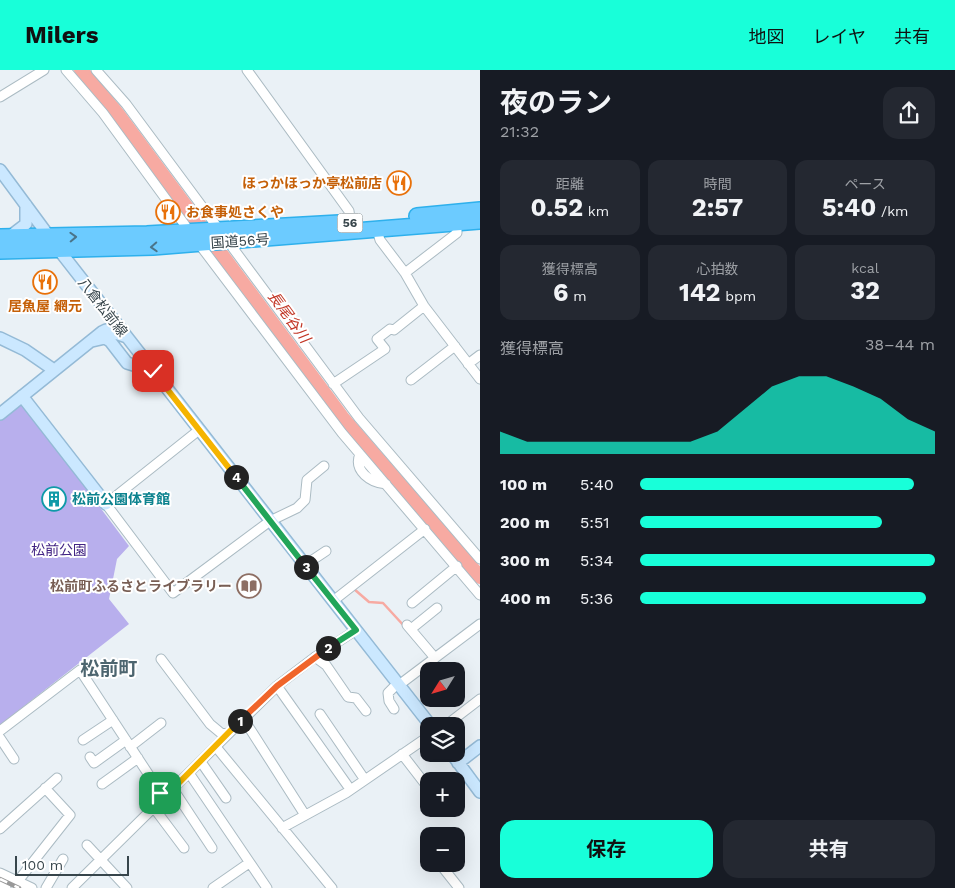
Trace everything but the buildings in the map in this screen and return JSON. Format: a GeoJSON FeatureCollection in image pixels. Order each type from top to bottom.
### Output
{"type":"FeatureCollection","features":[{"type":"Feature","properties":{"kind":"highway","name":"国道56号"},"geometry":{"type":"LineString","coordinates":[[2,242],[55,244],[224,237],[352,227],[480,210]]}},
{"type":"Feature","properties":{"kind":"highway","name":"国道56号"},"geometry":{"type":"LineString","coordinates":[[352,227],[377,230],[480,221]]}},
{"type":"Feature","properties":{"kind":"main road","name":"八倉松前線"},"geometry":{"type":"LineString","coordinates":[[0,170],[153,371],[424,717]]}},
{"type":"Feature","properties":{"kind":"main road"},"geometry":{"type":"LineString","coordinates":[[2,242],[20,231],[26,224],[28,215],[26,203]]}},
{"type":"Feature","properties":{"kind":"main road"},"geometry":{"type":"LineString","coordinates":[[0,414],[106,330],[127,337]]}},
{"type":"Feature","properties":{"kind":"main road"},"geometry":{"type":"LineString","coordinates":[[0,338],[25,350],[54,370]]}},
{"type":"Feature","properties":{"kind":"main road"},"geometry":{"type":"LineString","coordinates":[[90,342],[105,338],[110,341],[127,363],[153,371]]}},
{"type":"Feature","properties":{"kind":"main road"},"geometry":{"type":"LineString","coordinates":[[22,396],[106,504]]}},
{"type":"Feature","properties":{"kind":"main road"},"geometry":{"type":"LineString","coordinates":[[465,753],[480,746]]}},
{"type":"Feature","properties":{"kind":"main road"},"geometry":{"type":"LineString","coordinates":[[458,762],[480,792]]}},
{"type":"Feature","properties":{"kind":"street"},"geometry":{"type":"LineString","coordinates":[[0,97],[44,70]]}},
{"type":"Feature","properties":{"kind":"street"},"geometry":{"type":"LineString","coordinates":[[66,70],[103,113],[360,454],[480,595]]}},
{"type":"Feature","properties":{"kind":"street"},"geometry":{"type":"LineString","coordinates":[[96,70],[126,104],[378,443],[480,558]]}},
{"type":"Feature","properties":{"kind":"street"},"geometry":{"type":"LineString","coordinates":[[247,70],[349,211],[352,227]]}},
{"type":"Feature","properties":{"kind":"street"},"geometry":{"type":"LineString","coordinates":[[405,273],[457,233],[456,223]]}},
{"type":"Feature","properties":{"kind":"street"},"geometry":{"type":"LineString","coordinates":[[377,230],[380,240],[405,273],[424,306],[480,379]]}},
{"type":"Feature","properties":{"kind":"street"},"geometry":{"type":"LineString","coordinates":[[334,384],[385,349],[377,339],[390,329],[394,330],[424,306]]}},
{"type":"Feature","properties":{"kind":"street"},"geometry":{"type":"LineString","coordinates":[[411,380],[455,346]]}},
{"type":"Feature","properties":{"kind":"street"},"geometry":{"type":"LineString","coordinates":[[468,364],[480,355]]}},
{"type":"Feature","properties":{"kind":"street"},"geometry":{"type":"LineString","coordinates":[[199,430],[106,504],[173,594],[270,520],[297,508],[305,500],[307,480],[324,466]]}},
{"type":"Feature","properties":{"kind":"street"},"geometry":{"type":"LineString","coordinates":[[333,601],[351,589],[352,584],[425,529]]}},
{"type":"Feature","properties":{"kind":"street"},"geometry":{"type":"LineString","coordinates":[[305,566],[326,551]]}},
{"type":"Feature","properties":{"kind":"street"},"geometry":{"type":"LineString","coordinates":[[412,603],[457,566]]}},
{"type":"Feature","properties":{"kind":"street"},"geometry":{"type":"LineString","coordinates":[[436,658],[409,627],[437,608]]}},
{"type":"Feature","properties":{"kind":"street"},"geometry":{"type":"LineString","coordinates":[[394,708],[389,702],[388,693],[480,624]]}},
{"type":"Feature","properties":{"kind":"street"},"geometry":{"type":"LineString","coordinates":[[75,887],[277,686],[314,656],[356,630]]}},
{"type":"Feature","properties":{"kind":"street"},"geometry":{"type":"LineString","coordinates":[[314,656],[326,666],[348,697],[356,698],[366,711]]}},
{"type":"Feature","properties":{"kind":"street"},"geometry":{"type":"LineString","coordinates":[[161,658],[210,724],[222,734],[229,733]]}},
{"type":"Feature","properties":{"kind":"street"},"geometry":{"type":"LineString","coordinates":[[0,731],[80,670],[164,798]]}},
{"type":"Feature","properties":{"kind":"street"},"geometry":{"type":"LineString","coordinates":[[277,686],[350,789]]}},
{"type":"Feature","properties":{"kind":"street"},"geometry":{"type":"LineString","coordinates":[[457,717],[480,699]]}},
{"type":"Feature","properties":{"kind":"street"},"geometry":{"type":"LineString","coordinates":[[320,714],[365,780]]}},
{"type":"Feature","properties":{"kind":"street"},"geometry":{"type":"LineString","coordinates":[[243,718],[305,815]]}},
{"type":"Feature","properties":{"kind":"street"},"geometry":{"type":"LineString","coordinates":[[83,740],[113,720]]}},
{"type":"Feature","properties":{"kind":"street"},"geometry":{"type":"LineString","coordinates":[[90,757],[94,763],[161,723]]}},
{"type":"Feature","properties":{"kind":"street"},"geometry":{"type":"LineString","coordinates":[[0,738],[14,759]]}},
{"type":"Feature","properties":{"kind":"street"},"geometry":{"type":"LineString","coordinates":[[282,828],[365,780],[420,742]]}},
{"type":"Feature","properties":{"kind":"street"},"geometry":{"type":"LineString","coordinates":[[216,747],[332,888]]}},
{"type":"Feature","properties":{"kind":"street"},"geometry":{"type":"LineString","coordinates":[[402,754],[420,777]]}},
{"type":"Feature","properties":{"kind":"street"},"geometry":{"type":"LineString","coordinates":[[102,784],[138,758]]}},
{"type":"Feature","properties":{"kind":"street"},"geometry":{"type":"LineString","coordinates":[[201,762],[226,798]]}},
{"type":"Feature","properties":{"kind":"street"},"geometry":{"type":"LineString","coordinates":[[190,773],[248,863],[267,888]]}},
{"type":"Feature","properties":{"kind":"street"},"geometry":{"type":"LineString","coordinates":[[0,829],[57,778]]}},
{"type":"Feature","properties":{"kind":"street"},"geometry":{"type":"LineString","coordinates":[[18,881],[70,814],[45,788]]}},
{"type":"Feature","properties":{"kind":"street"},"geometry":{"type":"LineString","coordinates":[[173,789],[212,848]]}},
{"type":"Feature","properties":{"kind":"street"},"geometry":{"type":"LineString","coordinates":[[154,808],[184,848]]}},
{"type":"Feature","properties":{"kind":"street"},"geometry":{"type":"LineString","coordinates":[[87,845],[127,888]]}},
{"type":"Feature","properties":{"kind":"street"},"geometry":{"type":"LineString","coordinates":[[46,888],[63,860]]}},
{"type":"Feature","properties":{"kind":"street"},"geometry":{"type":"LineString","coordinates":[[217,887],[248,863]]}},
{"type":"Feature","properties":{"kind":"street"},"geometry":{"type":"LineString","coordinates":[[446,872],[459,888]]}},
{"type":"Feature","properties":{"kind":"street"},"geometry":{"type":"LineString","coordinates":[[0,873],[32,888]]}},
{"type":"Feature","properties":{"kind":"street"},"geometry":{"type":"LineString","coordinates":[[0,885],[6,888]]}},
{"type":"Feature","properties":{"kind":"green space","name":"松前公園"},"geometry":{"type":"Polygon","coordinates":[[[21,402],[129,546],[117,559],[109,599],[129,624],[0,725],[0,420],[21,402]]]}},
{"type":"Feature","properties":{"kind":"waterway","name":"長尾谷川"},"geometry":{"type":"LineString","coordinates":[[81,70],[117,113],[342,417],[480,577]]}},
{"type":"Feature","properties":{"kind":"waterway"},"geometry":{"type":"LineString","coordinates":[[354,589],[369,602],[383,603],[405,627]]}},
{"type":"Feature","properties":{"kind":"railway"},"geometry":{"type":"LineString","coordinates":[[0,879],[19,888]]}},
{"type":"Feature","properties":{"kind":"place","name":"ほっかほっか亭松前店"},"geometry":{"type":"Point","coordinates":[399,183]}},
{"type":"Feature","properties":{"kind":"place","name":"お食事処さくや"},"geometry":{"type":"Point","coordinates":[168,212]}},
{"type":"Feature","properties":{"kind":"place","name":"居魚屋 網元"},"geometry":{"type":"Point","coordinates":[45,282]}},
{"type":"Feature","properties":{"kind":"place","name":"松前公園体育館"},"geometry":{"type":"Point","coordinates":[54,499]}},
{"type":"Feature","properties":{"kind":"place","name":"松前町ふるさとライブラリー"},"geometry":{"type":"Point","coordinates":[249,586]}},
{"type":"Feature","properties":{"kind":"district","name":"松前町"},"geometry":{"type":"Point","coordinates":[109,668]}},
{"type":"Feature","properties":{"kind":"route"},"geometry":{"type":"LineString","coordinates":[[153,371],[356,630],[314,656],[277,686],[164,798],[160,793]]}}]}
